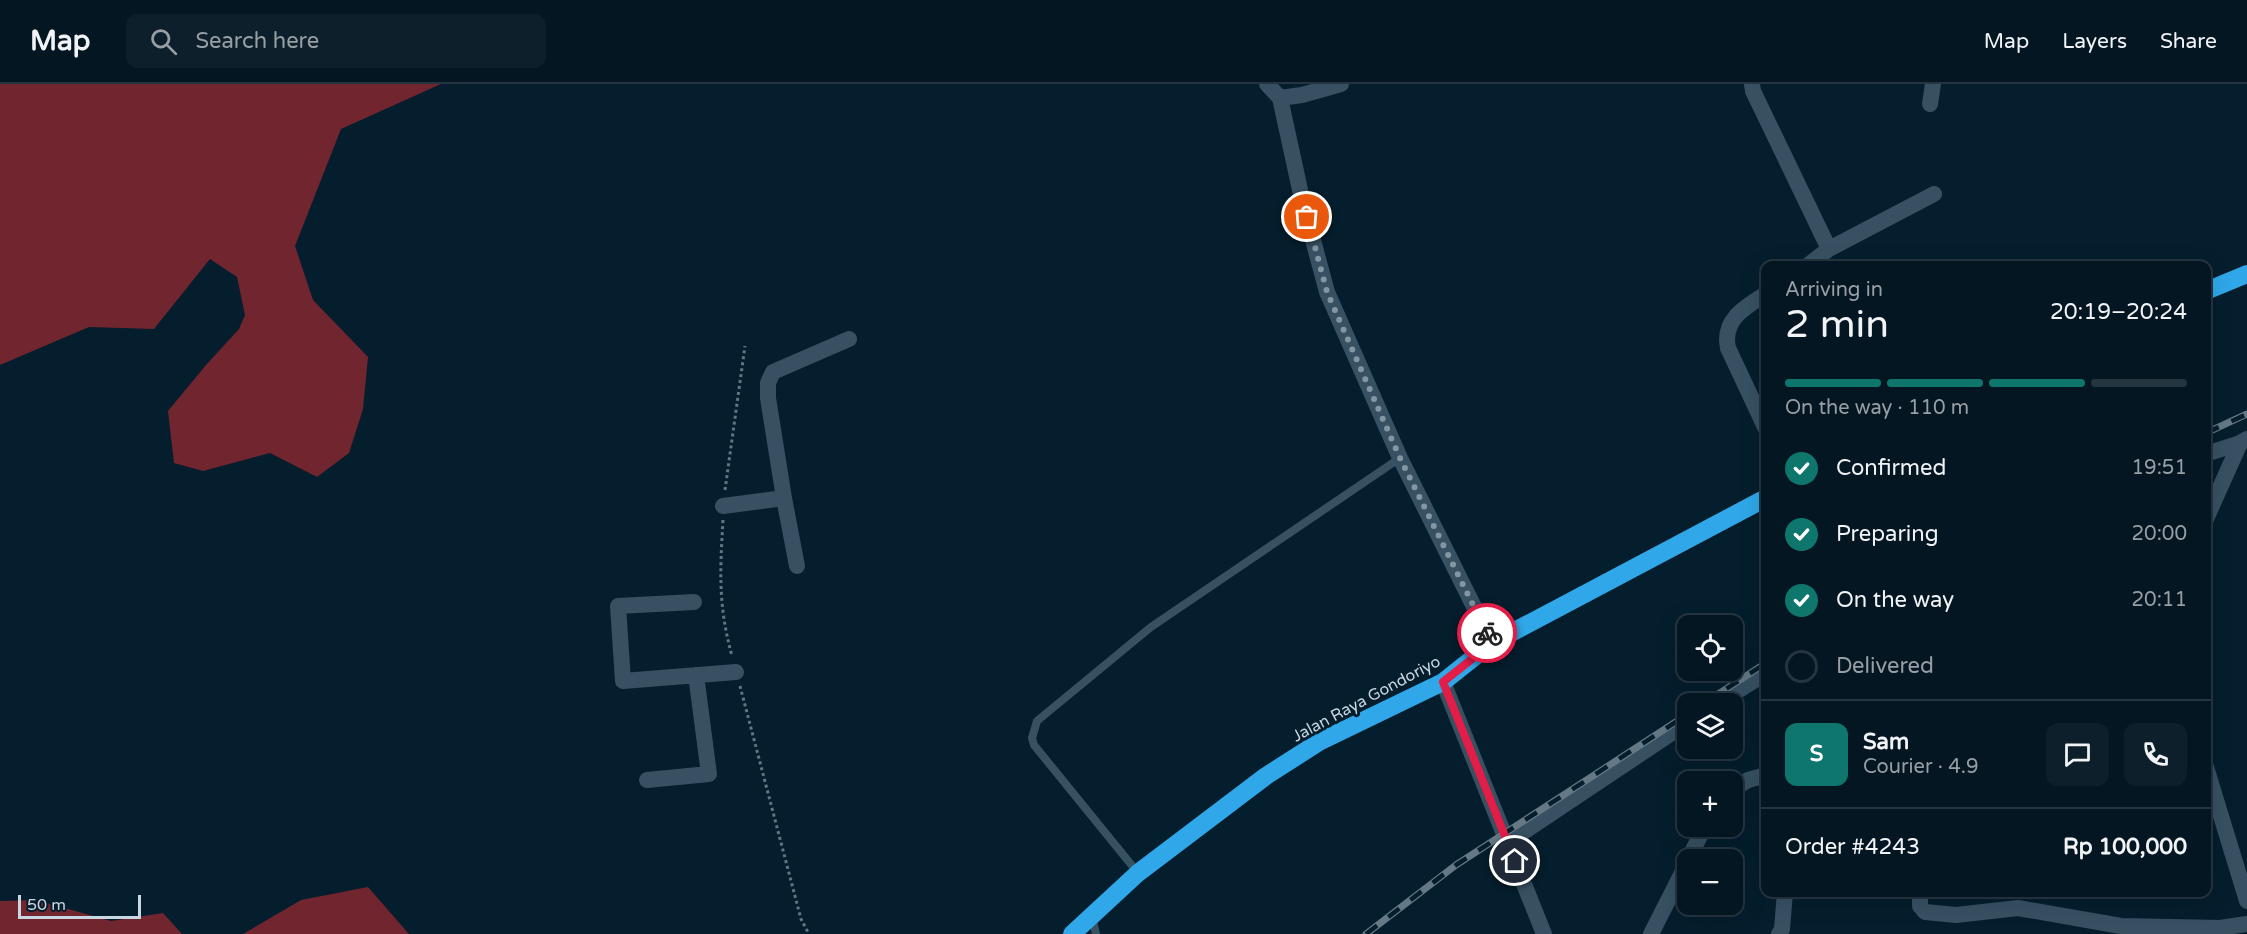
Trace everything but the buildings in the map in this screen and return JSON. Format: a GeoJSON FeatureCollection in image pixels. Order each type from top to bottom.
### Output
{"type":"FeatureCollection","features":[{"type":"Feature","properties":{"kind":"highway"},"geometry":{"type":"LineString","coordinates":[[2211,289],[2247,274]]}},
{"type":"Feature","properties":{"kind":"highway","name":"Jalan Raya Gondoriyo"},"geometry":{"type":"LineString","coordinates":[[1072,934],[1094,926],[1138,873],[1266,776],[1319,742],[1443,682],[1492,643],[1761,501]]}},
{"type":"Feature","properties":{"kind":"street"},"geometry":{"type":"LineString","coordinates":[[1267,84],[1280,98],[1302,199],[1327,292],[1400,458],[1492,643]]}},
{"type":"Feature","properties":{"kind":"street"},"geometry":{"type":"LineString","coordinates":[[1280,98],[1302,95],[1341,84]]}},
{"type":"Feature","properties":{"kind":"street"},"geometry":{"type":"LineString","coordinates":[[1752,84],[1753,91],[1829,249]]}},
{"type":"Feature","properties":{"kind":"street"},"geometry":{"type":"LineString","coordinates":[[1930,104],[1933,84]]}},
{"type":"Feature","properties":{"kind":"street"},"geometry":{"type":"LineString","coordinates":[[1813,261],[1829,249],[1934,194]]}},
{"type":"Feature","properties":{"kind":"street"},"geometry":{"type":"LineString","coordinates":[[1761,297],[1740,311],[1728,326],[1726,339],[1728,348],[1761,418]]}},
{"type":"Feature","properties":{"kind":"street"},"geometry":{"type":"LineString","coordinates":[[797,566],[768,398],[768,384],[773,372],[849,339]]}},
{"type":"Feature","properties":{"kind":"street"},"geometry":{"type":"LineString","coordinates":[[2211,452],[2243,441]]}},
{"type":"Feature","properties":{"kind":"street"},"geometry":{"type":"LineString","coordinates":[[2211,508],[2243,441]]}},
{"type":"Feature","properties":{"kind":"street"},"geometry":{"type":"LineString","coordinates":[[723,506],[784,498]]}},
{"type":"Feature","properties":{"kind":"street"},"geometry":{"type":"LineString","coordinates":[[1744,510],[1761,512]]}},
{"type":"Feature","properties":{"kind":"street"},"geometry":{"type":"LineString","coordinates":[[694,602],[618,606],[623,681],[736,672]]}},
{"type":"Feature","properties":{"kind":"street"},"geometry":{"type":"LineString","coordinates":[[646,780],[709,774],[696,675]]}},
{"type":"Feature","properties":{"kind":"street"},"geometry":{"type":"LineString","coordinates":[[1734,693],[1761,676]]}},
{"type":"Feature","properties":{"kind":"street"},"geometry":{"type":"LineString","coordinates":[[1443,682],[1544,934]]}},
{"type":"Feature","properties":{"kind":"street"},"geometry":{"type":"LineString","coordinates":[[1507,843],[1677,729]]}},
{"type":"Feature","properties":{"kind":"street"},"geometry":{"type":"LineString","coordinates":[[1743,783],[1761,776]]}},
{"type":"Feature","properties":{"kind":"street"},"geometry":{"type":"LineString","coordinates":[[2211,792],[2247,901]]}},
{"type":"Feature","properties":{"kind":"street"},"geometry":{"type":"LineString","coordinates":[[1657,930],[1677,885]]}},
{"type":"Feature","properties":{"kind":"street"},"geometry":{"type":"LineString","coordinates":[[1779,934],[1782,929],[1785,897]]}},
{"type":"Feature","properties":{"kind":"street"},"geometry":{"type":"LineString","coordinates":[[1920,897],[1920,906],[1925,912],[1956,915],[2018,908],[2121,926],[2220,928],[2247,924]]}},
{"type":"Feature","properties":{"kind":"lane"},"geometry":{"type":"LineString","coordinates":[[1138,873],[1035,745],[1032,738],[1037,721],[1151,627],[1400,458]]}},
{"type":"Feature","properties":{"kind":"path"},"geometry":{"type":"LineString","coordinates":[[745,346],[727,463],[719,584],[725,629],[801,919],[808,934]]}},
{"type":"Feature","properties":{"kind":"shaded area"},"geometry":{"type":"Polygon","coordinates":[[[0,84],[441,84],[341,129],[295,246],[313,300],[368,357],[363,409],[349,453],[317,477],[270,453],[203,471],[174,463],[168,411],[239,329],[245,315],[237,277],[210,259],[154,329],[89,327],[0,365],[0,84]]]}},
{"type":"Feature","properties":{"kind":"shaded area"},"geometry":{"type":"Polygon","coordinates":[[[368,887],[409,934],[243,934],[301,900],[368,887]]]}},
{"type":"Feature","properties":{"kind":"shaded area"},"geometry":{"type":"Polygon","coordinates":[[[36,900],[111,921],[163,913],[182,934],[0,934],[0,901],[36,900]]]}},
{"type":"Feature","properties":{"kind":"railway"},"geometry":{"type":"LineString","coordinates":[[2211,431],[2247,414]]}},
{"type":"Feature","properties":{"kind":"railway"},"geometry":{"type":"LineString","coordinates":[[1720,693],[1761,666]]}},
{"type":"Feature","properties":{"kind":"railway"},"geometry":{"type":"LineString","coordinates":[[1366,934],[1456,865],[1677,721]]}},
{"type":"Feature","properties":{"kind":"way so far"},"geometry":{"type":"LineString","coordinates":[[1307,217],[1327,292],[1400,458],[1487,633]]}},
{"type":"Feature","properties":{"kind":"route"},"geometry":{"type":"LineString","coordinates":[[1487,633],[1492,643],[1443,682],[1515,861]]}}]}
